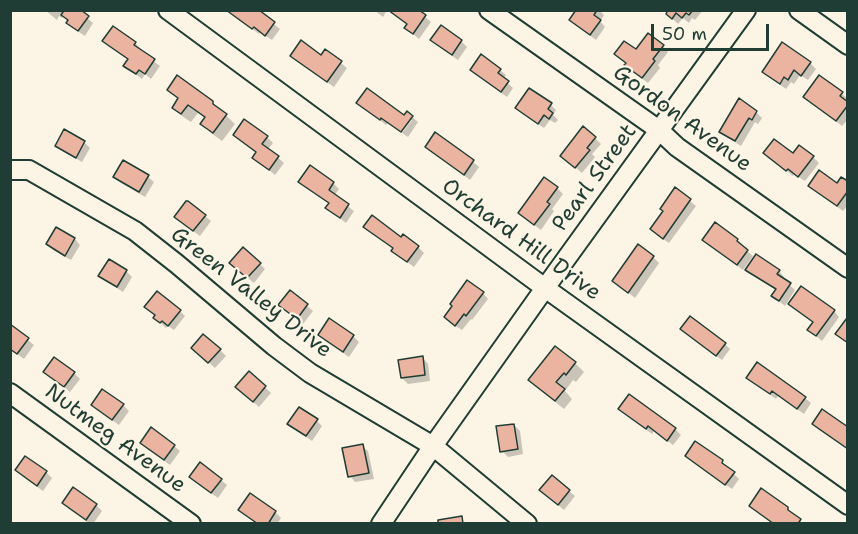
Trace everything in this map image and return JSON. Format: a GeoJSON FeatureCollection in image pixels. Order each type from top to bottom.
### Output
{"type":"FeatureCollection","features":[{"type":"Feature","properties":{"kind":"street","name":"Orchard Hill Drive"},"geometry":{"type":"LineString","coordinates":[[168,10],[545,288],[848,505]]}},
{"type":"Feature","properties":{"kind":"street","name":"Gordon Avenue"},"geometry":{"type":"LineString","coordinates":[[489,10],[659,130],[677,147],[848,267]]}},
{"type":"Feature","properties":{"kind":"street","name":"Pearl Street"},"geometry":{"type":"LineString","coordinates":[[381,524],[545,288],[746,10]]}},
{"type":"Feature","properties":{"kind":"street"},"geometry":{"type":"LineString","coordinates":[[799,10],[848,45]]}},
{"type":"Feature","properties":{"kind":"street","name":"Green Valley Drive"},"geometry":{"type":"LineString","coordinates":[[20,170],[135,231],[273,346],[310,373],[433,447],[527,524]]}},
{"type":"Feature","properties":{"kind":"street","name":"Nutmeg Avenue"},"geometry":{"type":"LineString","coordinates":[[10,393],[191,524]]}},
{"type":"Feature","properties":{"kind":"building"},"geometry":{"type":"Polygon","coordinates":[[[60,10],[81,10],[89,16],[78,31],[66,23],[68,20],[61,15],[63,12],[60,10]]]}},
{"type":"Feature","properties":{"kind":"building"},"geometry":{"type":"Polygon","coordinates":[[[226,10],[259,10],[275,22],[265,36],[226,10]]]}},
{"type":"Feature","properties":{"kind":"building"},"geometry":{"type":"Polygon","coordinates":[[[388,10],[419,10],[426,15],[413,34],[404,28],[407,24],[388,10]]]}},
{"type":"Feature","properties":{"kind":"building"},"geometry":{"type":"Polygon","coordinates":[[[576,10],[597,10],[594,15],[601,20],[590,35],[569,20],[576,10]]]}},
{"type":"Feature","properties":{"kind":"building"},"geometry":{"type":"Polygon","coordinates":[[[668,10],[693,10],[682,18],[676,13],[672,19],[666,14],[668,10]]]}},
{"type":"Feature","properties":{"kind":"building"},"geometry":{"type":"Polygon","coordinates":[[[441,25],[462,40],[452,55],[430,40],[441,25]]]}},
{"type":"Feature","properties":{"kind":"building"},"geometry":{"type":"Polygon","coordinates":[[[113,26],[136,42],[134,45],[155,59],[145,74],[139,70],[136,74],[123,66],[128,59],[102,41],[113,26]]]}},
{"type":"Feature","properties":{"kind":"building"},"geometry":{"type":"Polygon","coordinates":[[[648,33],[664,45],[642,78],[624,65],[626,63],[614,54],[624,41],[636,49],[648,33]]]}},
{"type":"Feature","properties":{"kind":"building"},"geometry":{"type":"Polygon","coordinates":[[[301,40],[321,55],[325,49],[342,61],[327,82],[290,56],[301,40]]]}},
{"type":"Feature","properties":{"kind":"building"},"geometry":{"type":"Polygon","coordinates":[[[782,42],[811,62],[801,76],[794,70],[788,80],[784,77],[780,84],[762,72],[782,42]]]}},
{"type":"Feature","properties":{"kind":"building"},"geometry":{"type":"Polygon","coordinates":[[[481,54],[501,69],[498,73],[509,81],[501,92],[470,70],[481,54]]]}},
{"type":"Feature","properties":{"kind":"building"},"geometry":{"type":"Polygon","coordinates":[[[177,75],[227,114],[213,133],[200,124],[205,117],[188,105],[181,114],[172,108],[178,98],[167,90],[177,75]]]}},
{"type":"Feature","properties":{"kind":"building"},"geometry":{"type":"Polygon","coordinates":[[[819,75],[843,92],[840,96],[848,102],[836,121],[803,97],[819,75]]]}},
{"type":"Feature","properties":{"kind":"building"},"geometry":{"type":"Polygon","coordinates":[[[367,88],[404,115],[407,111],[413,116],[401,132],[356,103],[367,88]]]}},
{"type":"Feature","properties":{"kind":"building"},"geometry":{"type":"Polygon","coordinates":[[[529,88],[552,103],[548,109],[553,113],[549,119],[544,115],[538,124],[515,108],[529,88]]]}},
{"type":"Feature","properties":{"kind":"building"},"geometry":{"type":"Polygon","coordinates":[[[739,98],[757,111],[752,120],[749,118],[735,141],[719,132],[739,98]]]}},
{"type":"Feature","properties":{"kind":"building"},"geometry":{"type":"Polygon","coordinates":[[[244,119],[268,136],[262,144],[279,156],[269,170],[252,158],[256,152],[233,135],[244,119]]]}},
{"type":"Feature","properties":{"kind":"building"},"geometry":{"type":"Polygon","coordinates":[[[583,126],[596,137],[587,148],[590,150],[575,168],[560,156],[583,126]]]}},
{"type":"Feature","properties":{"kind":"building"},"geometry":{"type":"Polygon","coordinates":[[[64,129],[85,141],[76,158],[55,146],[64,129]]]}},
{"type":"Feature","properties":{"kind":"building"},"geometry":{"type":"Polygon","coordinates":[[[435,132],[474,160],[464,175],[425,147],[435,132]]]}},
{"type":"Feature","properties":{"kind":"building"},"geometry":{"type":"Polygon","coordinates":[[[774,139],[793,153],[799,145],[814,156],[798,177],[788,169],[786,171],[763,153],[774,139]]]}},
{"type":"Feature","properties":{"kind":"building"},"geometry":{"type":"Polygon","coordinates":[[[123,160],[149,175],[139,192],[113,177],[123,160]]]}},
{"type":"Feature","properties":{"kind":"building"},"geometry":{"type":"Polygon","coordinates":[[[310,165],[334,182],[329,190],[349,204],[340,218],[325,208],[329,203],[298,182],[310,165]]]}},
{"type":"Feature","properties":{"kind":"building"},"geometry":{"type":"Polygon","coordinates":[[[819,170],[837,183],[841,177],[848,181],[848,191],[837,206],[808,186],[819,170]]]}},
{"type":"Feature","properties":{"kind":"building"},"geometry":{"type":"Polygon","coordinates":[[[544,177],[558,187],[547,202],[550,204],[534,225],[518,213],[544,177]]]}},
{"type":"Feature","properties":{"kind":"building"},"geometry":{"type":"Polygon","coordinates":[[[675,187],[691,199],[663,239],[650,229],[663,211],[660,209],[675,187]]]}},
{"type":"Feature","properties":{"kind":"building"},"geometry":{"type":"Polygon","coordinates":[[[186,201],[206,215],[193,231],[174,217],[186,201]]]}},
{"type":"Feature","properties":{"kind":"building"},"geometry":{"type":"Polygon","coordinates":[[[372,215],[401,237],[403,234],[419,246],[407,262],[391,251],[393,248],[363,227],[372,215]]]}},
{"type":"Feature","properties":{"kind":"building"},"geometry":{"type":"Polygon","coordinates":[[[715,222],[738,239],[737,241],[748,250],[737,265],[702,240],[715,222]]]}},
{"type":"Feature","properties":{"kind":"building"},"geometry":{"type":"Polygon","coordinates":[[[56,227],[75,238],[65,256],[46,244],[56,227]]]}},
{"type":"Feature","properties":{"kind":"building"},"geometry":{"type":"Polygon","coordinates":[[[638,244],[654,256],[628,293],[612,281],[638,244]]]}},
{"type":"Feature","properties":{"kind":"building"},"geometry":{"type":"Polygon","coordinates":[[[243,247],[261,263],[247,278],[229,263],[243,247]]]}},
{"type":"Feature","properties":{"kind":"building"},"geometry":{"type":"Polygon","coordinates":[[[756,254],[780,270],[777,274],[791,283],[779,301],[771,296],[776,289],[745,270],[756,254]]]}},
{"type":"Feature","properties":{"kind":"building"},"geometry":{"type":"Polygon","coordinates":[[[109,259],[127,270],[117,287],[98,276],[109,259]]]}},
{"type":"Feature","properties":{"kind":"building"},"geometry":{"type":"Polygon","coordinates":[[[467,280],[484,292],[466,316],[464,314],[455,326],[444,317],[467,280]]]}},
{"type":"Feature","properties":{"kind":"building"},"geometry":{"type":"Polygon","coordinates":[[[801,286],[835,310],[816,336],[807,330],[813,322],[788,304],[801,286]]]}},
{"type":"Feature","properties":{"kind":"building"},"geometry":{"type":"Polygon","coordinates":[[[290,290],[308,304],[297,319],[278,305],[290,290]]]}},
{"type":"Feature","properties":{"kind":"building"},"geometry":{"type":"Polygon","coordinates":[[[157,291],[181,310],[168,326],[153,318],[155,315],[144,307],[157,291]]]}},
{"type":"Feature","properties":{"kind":"building"},"geometry":{"type":"Polygon","coordinates":[[[690,316],[726,343],[716,356],[680,329],[690,316]]]}},
{"type":"Feature","properties":{"kind":"building"},"geometry":{"type":"Polygon","coordinates":[[[329,318],[354,335],[343,352],[318,335],[329,318]]]}},
{"type":"Feature","properties":{"kind":"building"},"geometry":{"type":"Polygon","coordinates":[[[848,318],[848,343],[835,334],[848,318]]]}},
{"type":"Feature","properties":{"kind":"building"},"geometry":{"type":"Polygon","coordinates":[[[10,324],[29,338],[17,354],[10,349],[10,324]]]}},
{"type":"Feature","properties":{"kind":"building"},"geometry":{"type":"Polygon","coordinates":[[[203,334],[221,349],[208,363],[191,348],[203,334]]]}},
{"type":"Feature","properties":{"kind":"building"},"geometry":{"type":"Polygon","coordinates":[[[555,346],[576,362],[566,375],[564,373],[556,382],[565,389],[555,401],[528,380],[555,346]]]}},
{"type":"Feature","properties":{"kind":"building"},"geometry":{"type":"Polygon","coordinates":[[[423,356],[425,375],[401,378],[398,360],[423,356]]]}},
{"type":"Feature","properties":{"kind":"building"},"geometry":{"type":"Polygon","coordinates":[[[54,357],[75,372],[64,387],[43,372],[54,357]]]}},
{"type":"Feature","properties":{"kind":"building"},"geometry":{"type":"Polygon","coordinates":[[[757,362],[806,397],[797,409],[772,391],[770,394],[746,378],[757,362]]]}},
{"type":"Feature","properties":{"kind":"building"},"geometry":{"type":"Polygon","coordinates":[[[249,371],[266,386],[253,402],[235,387],[249,371]]]}},
{"type":"Feature","properties":{"kind":"building"},"geometry":{"type":"Polygon","coordinates":[[[102,389],[124,404],[112,420],[91,405],[102,389]]]}},
{"type":"Feature","properties":{"kind":"building"},"geometry":{"type":"Polygon","coordinates":[[[629,394],[676,428],[667,441],[648,426],[646,429],[618,409],[629,394]]]}},
{"type":"Feature","properties":{"kind":"building"},"geometry":{"type":"Polygon","coordinates":[[[299,407],[318,419],[306,436],[287,424],[299,407]]]}},
{"type":"Feature","properties":{"kind":"building"},"geometry":{"type":"Polygon","coordinates":[[[822,409],[848,427],[848,449],[812,424],[822,409]]]}},
{"type":"Feature","properties":{"kind":"building"},"geometry":{"type":"Polygon","coordinates":[[[514,424],[518,449],[500,452],[496,426],[514,424]]]}},
{"type":"Feature","properties":{"kind":"building"},"geometry":{"type":"Polygon","coordinates":[[[151,427],[175,445],[164,460],[140,443],[151,427]]]}},
{"type":"Feature","properties":{"kind":"building"},"geometry":{"type":"Polygon","coordinates":[[[695,441],[723,460],[722,463],[735,472],[725,485],[685,456],[695,441]]]}},
{"type":"Feature","properties":{"kind":"building"},"geometry":{"type":"Polygon","coordinates":[[[363,444],[369,473],[348,477],[342,448],[363,444]]]}},
{"type":"Feature","properties":{"kind":"building"},"geometry":{"type":"Polygon","coordinates":[[[25,456],[47,471],[37,486],[15,470],[25,456]]]}},
{"type":"Feature","properties":{"kind":"building"},"geometry":{"type":"Polygon","coordinates":[[[200,462],[222,479],[211,493],[189,477],[200,462]]]}},
{"type":"Feature","properties":{"kind":"building"},"geometry":{"type":"Polygon","coordinates":[[[552,475],[570,490],[558,505],[539,490],[552,475]]]}},
{"type":"Feature","properties":{"kind":"building"},"geometry":{"type":"Polygon","coordinates":[[[73,487],[97,504],[86,520],[62,503],[73,487]]]}},
{"type":"Feature","properties":{"kind":"building"},"geometry":{"type":"Polygon","coordinates":[[[761,488],[801,519],[798,524],[774,524],[749,506],[761,488]]]}},
{"type":"Feature","properties":{"kind":"building"},"geometry":{"type":"Polygon","coordinates":[[[250,493],[276,511],[268,524],[258,524],[238,510],[250,493]]]}},
{"type":"Feature","properties":{"kind":"building"},"geometry":{"type":"Polygon","coordinates":[[[462,516],[463,524],[438,524],[438,520],[462,516]]]}}]}
